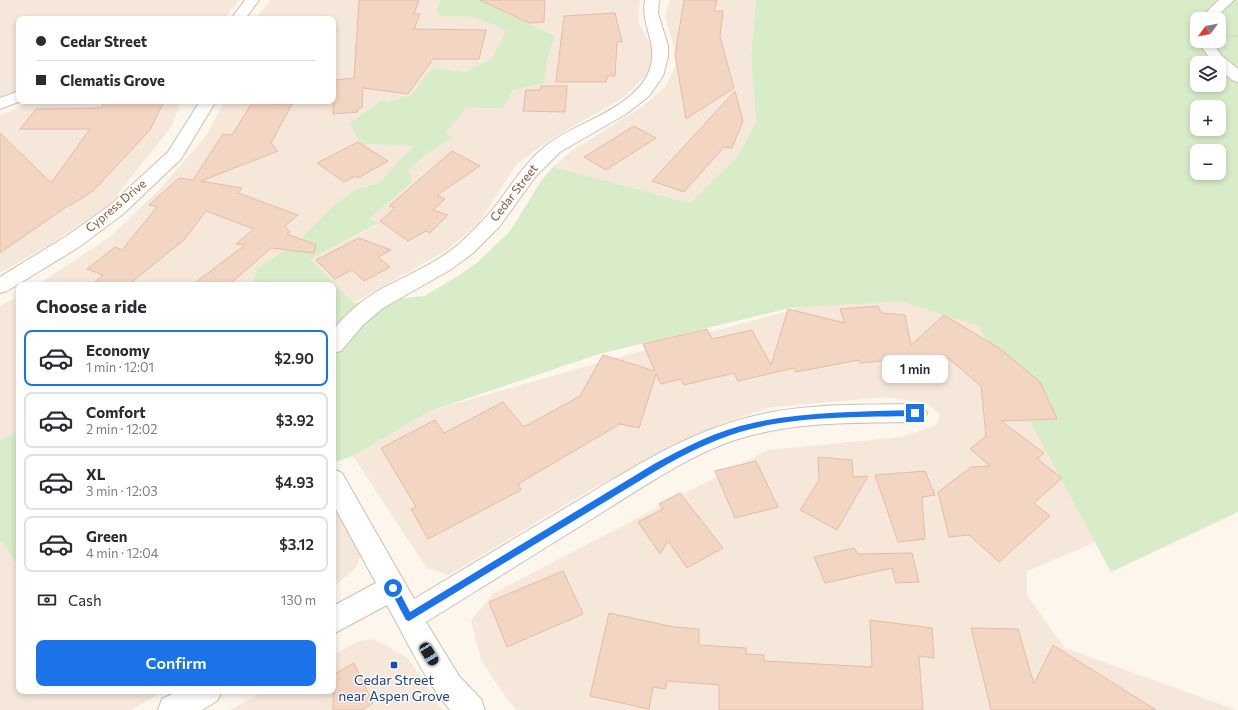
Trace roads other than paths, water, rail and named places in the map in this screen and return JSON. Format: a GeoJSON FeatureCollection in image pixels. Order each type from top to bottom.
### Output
{"type":"FeatureCollection","features":[{"type":"Feature","properties":{"kind":"street"},"geometry":{"type":"LineString","coordinates":[[240,16],[252,0]]}},
{"type":"Feature","properties":{"kind":"street","name":"Cedar Street"},"geometry":{"type":"LineString","coordinates":[[336,341],[361,314],[378,302],[446,263],[462,252],[496,218],[529,172],[555,148],[577,133],[638,97],[651,82],[661,54],[651,16],[652,0]]}},
{"type":"Feature","properties":{"kind":"street"},"geometry":{"type":"LineString","coordinates":[[1214,12],[1227,0]]}},
{"type":"Feature","properties":{"kind":"street"},"geometry":{"type":"LineString","coordinates":[[1209,48],[1215,57],[1238,77]]}},
{"type":"Feature","properties":{"kind":"street"},"geometry":{"type":"LineString","coordinates":[[0,104],[16,97]]}},
{"type":"Feature","properties":{"kind":"street","name":"Cypress Drive"},"geometry":{"type":"LineString","coordinates":[[0,286],[72,242],[116,210],[175,155],[206,104]]}},
{"type":"Feature","properties":{"kind":"street"},"geometry":{"type":"LineString","coordinates":[[409,617],[657,466],[684,451],[721,436],[752,426],[792,419],[915,413]]}},
{"type":"Feature","properties":{"kind":"street"},"geometry":{"type":"LineString","coordinates":[[336,485],[449,686],[470,710]]}},
{"type":"Feature","properties":{"kind":"street"},"geometry":{"type":"LineString","coordinates":[[336,619],[393,588]]}},
{"type":"Feature","properties":{"kind":"street"},"geometry":{"type":"LineString","coordinates":[[173,710],[202,694]]}},
{"type":"Feature","properties":{"kind":"place","name":"Cedar Street near Aspen Grove"},"geometry":{"type":"Point","coordinates":[394,665]}}]}
